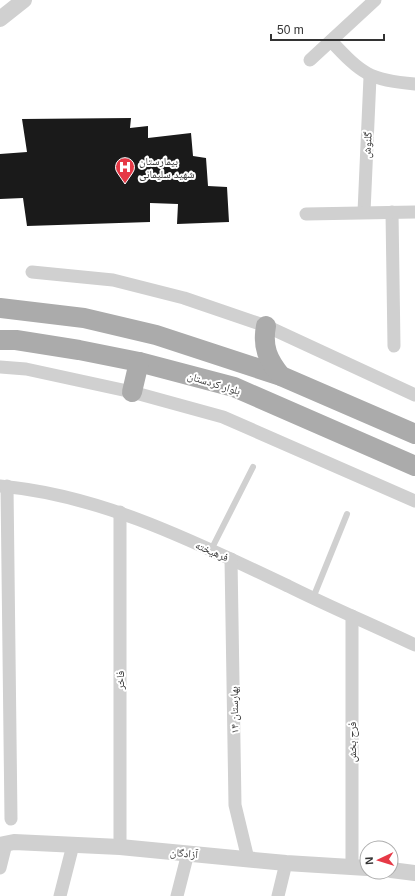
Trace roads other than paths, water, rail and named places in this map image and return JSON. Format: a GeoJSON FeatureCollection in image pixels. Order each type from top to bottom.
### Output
{"type":"FeatureCollection","features":[{"type":"Feature","properties":{"kind":"main road"},"geometry":{"type":"LineString","coordinates":[[0,308],[84,318],[156,335],[281,376],[415,434]]}},
{"type":"Feature","properties":{"kind":"main road"},"geometry":{"type":"LineString","coordinates":[[266,326],[264,336],[265,350],[270,362],[281,376]]}},
{"type":"Feature","properties":{"kind":"main road","name":"بلوار کردستان"},"geometry":{"type":"LineString","coordinates":[[0,340],[16,340],[139,362],[234,388],[415,466]]}},
{"type":"Feature","properties":{"kind":"main road"},"geometry":{"type":"LineString","coordinates":[[132,392],[139,362]]}},
{"type":"Feature","properties":{"kind":"street"},"geometry":{"type":"LineString","coordinates":[[0,20],[24,0]]}},
{"type":"Feature","properties":{"kind":"street"},"geometry":{"type":"LineString","coordinates":[[310,60],[375,0]]}},
{"type":"Feature","properties":{"kind":"street"},"geometry":{"type":"LineString","coordinates":[[331,41],[353,65],[370,77],[394,82],[415,84]]}},
{"type":"Feature","properties":{"kind":"street","name":"گلنوش"},"geometry":{"type":"LineString","coordinates":[[364,212],[370,77]]}},
{"type":"Feature","properties":{"kind":"street"},"geometry":{"type":"LineString","coordinates":[[392,212],[394,346]]}},
{"type":"Feature","properties":{"kind":"street"},"geometry":{"type":"LineString","coordinates":[[306,214],[415,212]]}},
{"type":"Feature","properties":{"kind":"street"},"geometry":{"type":"LineString","coordinates":[[32,272],[113,280],[184,298],[266,326],[415,395]]}},
{"type":"Feature","properties":{"kind":"street"},"geometry":{"type":"LineString","coordinates":[[0,367],[26,368],[132,392],[223,417],[415,501]]}},
{"type":"Feature","properties":{"kind":"street"},"geometry":{"type":"LineString","coordinates":[[3,486],[11,819]]}},
{"type":"Feature","properties":{"kind":"street","name":"فرهیخته"},"geometry":{"type":"LineString","coordinates":[[3,486],[65,496],[120,512],[231,559],[415,645]]}},
{"type":"Feature","properties":{"kind":"street","name":"فاخر"},"geometry":{"type":"LineString","coordinates":[[120,512],[120,847]]}},
{"type":"Feature","properties":{"kind":"street","name":"بهارستان ۱۴"},"geometry":{"type":"LineString","coordinates":[[231,559],[235,805],[248,859]]}},
{"type":"Feature","properties":{"kind":"street","name":"فرح بخش"},"geometry":{"type":"LineString","coordinates":[[352,616],[359,840]]}},
{"type":"Feature","properties":{"kind":"street","name":"آزادگان"},"geometry":{"type":"LineString","coordinates":[[3,845],[14,842],[120,847],[286,864],[359,868]]}},
{"type":"Feature","properties":{"kind":"street"},"geometry":{"type":"LineString","coordinates":[[0,868],[3,845]]}},
{"type":"Feature","properties":{"kind":"street"},"geometry":{"type":"LineString","coordinates":[[60,896],[73,845]]}},
{"type":"Feature","properties":{"kind":"street"},"geometry":{"type":"LineString","coordinates":[[177,896],[188,853]]}},
{"type":"Feature","properties":{"kind":"street"},"geometry":{"type":"LineString","coordinates":[[278,896],[286,864]]}},
{"type":"Feature","properties":{"kind":"street"},"geometry":{"type":"LineString","coordinates":[[399,871],[415,872]]}},
{"type":"Feature","properties":{"kind":"lane"},"geometry":{"type":"LineString","coordinates":[[211,550],[253,467]]}},
{"type":"Feature","properties":{"kind":"lane"},"geometry":{"type":"LineString","coordinates":[[313,598],[347,514]]}},
{"type":"Feature","properties":{"kind":"place","name":"بیمارستان شهید سلیمانی"},"geometry":{"type":"Point","coordinates":[125,184]}}]}
